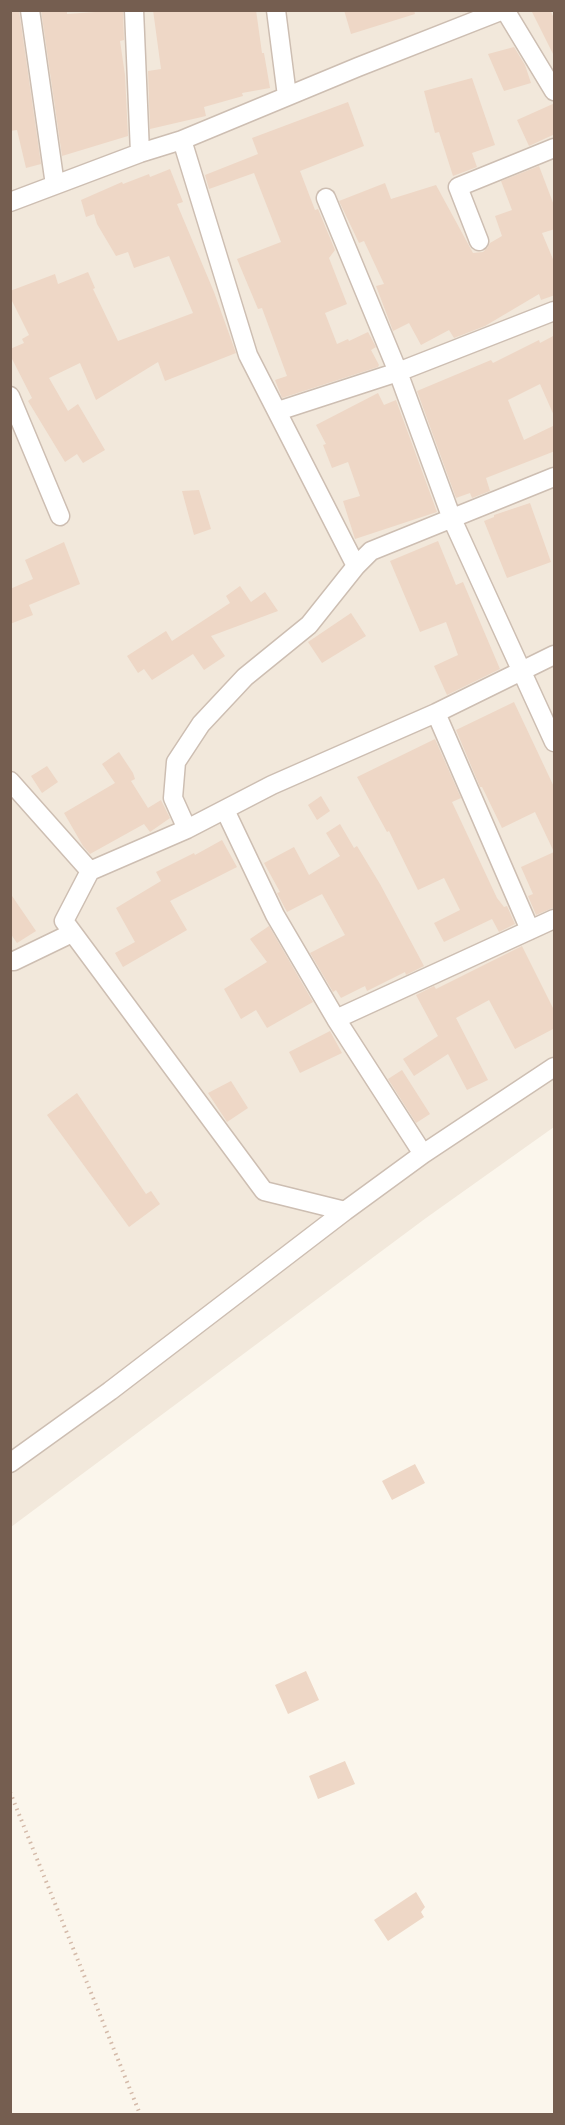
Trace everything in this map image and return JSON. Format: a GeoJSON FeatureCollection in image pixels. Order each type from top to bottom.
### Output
{"type":"FeatureCollection","features":[{"type":"Feature","properties":{"kind":"street"},"geometry":{"type":"LineString","coordinates":[[30,10],[54,185]]}},
{"type":"Feature","properties":{"kind":"street"},"geometry":{"type":"LineString","coordinates":[[134,10],[140,153]]}},
{"type":"Feature","properties":{"kind":"street"},"geometry":{"type":"LineString","coordinates":[[276,10],[287,96]]}},
{"type":"Feature","properties":{"kind":"street"},"geometry":{"type":"LineString","coordinates":[[10,202],[140,153],[183,140],[504,10],[555,91]]}},
{"type":"Feature","properties":{"kind":"street"},"geometry":{"type":"LineString","coordinates":[[183,140],[248,355],[356,566]]}},
{"type":"Feature","properties":{"kind":"street"},"geometry":{"type":"LineString","coordinates":[[479,240],[458,187],[555,148]]}},
{"type":"Feature","properties":{"kind":"street"},"geometry":{"type":"LineString","coordinates":[[326,198],[398,372],[452,519],[555,742]]}},
{"type":"Feature","properties":{"kind":"street"},"geometry":{"type":"LineString","coordinates":[[278,411],[398,372],[555,311]]}},
{"type":"Feature","properties":{"kind":"street"},"geometry":{"type":"LineString","coordinates":[[10,396],[60,516]]}},
{"type":"Feature","properties":{"kind":"street"},"geometry":{"type":"LineString","coordinates":[[187,829],[173,798],[176,762],[201,724],[244,677],[309,625],[356,566],[371,551],[555,477]]}},
{"type":"Feature","properties":{"kind":"street"},"geometry":{"type":"LineString","coordinates":[[345,1211],[264,1191],[64,921],[90,872],[187,829],[272,785],[436,713],[555,656]]}},
{"type":"Feature","properties":{"kind":"street"},"geometry":{"type":"LineString","coordinates":[[436,713],[530,930]]}},
{"type":"Feature","properties":{"kind":"street"},"geometry":{"type":"LineString","coordinates":[[10,781],[90,872]]}},
{"type":"Feature","properties":{"kind":"street"},"geometry":{"type":"LineString","coordinates":[[225,810],[275,915],[336,1019],[423,1154]]}},
{"type":"Feature","properties":{"kind":"street"},"geometry":{"type":"LineString","coordinates":[[336,1019],[555,919]]}},
{"type":"Feature","properties":{"kind":"street"},"geometry":{"type":"LineString","coordinates":[[10,961],[72,933]]}},
{"type":"Feature","properties":{"kind":"street"},"geometry":{"type":"LineString","coordinates":[[10,1463],[110,1391],[189,1328],[423,1154],[555,1066]]}},
{"type":"Feature","properties":{"kind":"path"},"geometry":{"type":"LineString","coordinates":[[10,1792],[140,2115]]}},
{"type":"Feature","properties":{"kind":"shaded area"},"geometry":{"type":"Polygon","coordinates":[[[11,11],[554,11],[554,1127],[426,1218],[11,1527],[11,11]]]}},
{"type":"Feature","properties":{"kind":"building"},"geometry":{"type":"Polygon","coordinates":[[[10,10],[19,10],[41,164],[26,168],[17,130],[10,131],[10,10]]]}},
{"type":"Feature","properties":{"kind":"building"},"geometry":{"type":"Polygon","coordinates":[[[41,10],[67,10],[67,14],[123,10],[124,40],[120,41],[125,75],[128,136],[62,156],[41,10]]]}},
{"type":"Feature","properties":{"kind":"building"},"geometry":{"type":"Polygon","coordinates":[[[153,10],[256,10],[270,88],[242,93],[243,96],[204,107],[206,116],[150,129],[148,71],[161,69],[153,10]]]}},
{"type":"Feature","properties":{"kind":"building"},"geometry":{"type":"Polygon","coordinates":[[[344,10],[414,10],[415,14],[351,34],[344,10]]]}},
{"type":"Feature","properties":{"kind":"building"},"geometry":{"type":"Polygon","coordinates":[[[531,10],[550,10],[555,20],[555,58],[531,10]]]}},
{"type":"Feature","properties":{"kind":"building"},"geometry":{"type":"Polygon","coordinates":[[[514,47],[525,65],[531,83],[504,91],[488,54],[514,47]]]}},
{"type":"Feature","properties":{"kind":"building"},"geometry":{"type":"Polygon","coordinates":[[[472,78],[495,145],[472,153],[477,167],[453,176],[439,132],[435,133],[424,91],[472,78]]]}},
{"type":"Feature","properties":{"kind":"building"},"geometry":{"type":"Polygon","coordinates":[[[348,102],[364,146],[300,171],[315,210],[318,209],[335,250],[329,258],[347,304],[325,313],[337,344],[368,332],[376,347],[371,350],[379,365],[282,398],[275,380],[287,376],[262,308],[258,309],[237,259],[281,242],[254,173],[209,189],[205,175],[258,154],[252,138],[348,102]]]}},
{"type":"Feature","properties":{"kind":"building"},"geometry":{"type":"Polygon","coordinates":[[[555,103],[555,134],[529,146],[517,120],[555,103]]]}},
{"type":"Feature","properties":{"kind":"building"},"geometry":{"type":"Polygon","coordinates":[[[539,166],[555,208],[555,229],[542,233],[555,264],[555,295],[541,300],[539,294],[485,326],[454,338],[449,330],[421,345],[409,323],[393,331],[376,286],[384,284],[364,241],[359,243],[339,201],[385,183],[391,199],[436,185],[473,253],[483,252],[490,243],[502,236],[495,216],[512,210],[501,181],[539,166]]]}},
{"type":"Feature","properties":{"kind":"building"},"geometry":{"type":"Polygon","coordinates":[[[170,169],[183,202],[177,204],[214,292],[236,353],[165,381],[158,362],[96,400],[80,363],[49,378],[68,411],[78,404],[105,450],[83,463],[77,454],[65,462],[28,401],[32,398],[10,355],[10,349],[24,343],[22,339],[29,335],[10,297],[10,291],[55,274],[58,284],[88,272],[95,288],[93,289],[118,341],[193,313],[169,256],[134,268],[128,252],[116,256],[97,224],[94,214],[86,217],[81,200],[122,182],[123,184],[149,174],[150,177],[170,169]]]}},
{"type":"Feature","properties":{"kind":"building"},"geometry":{"type":"Polygon","coordinates":[[[555,335],[555,418],[540,384],[508,400],[524,440],[555,425],[555,451],[486,478],[490,491],[472,498],[470,493],[456,498],[417,391],[491,360],[493,363],[539,340],[540,343],[555,335]]]}},
{"type":"Feature","properties":{"kind":"building"},"geometry":{"type":"Polygon","coordinates":[[[378,393],[384,405],[396,400],[437,512],[355,539],[343,501],[360,496],[348,462],[332,468],[323,445],[326,444],[316,425],[378,393]]]}},
{"type":"Feature","properties":{"kind":"building"},"geometry":{"type":"Polygon","coordinates":[[[199,490],[211,529],[194,535],[182,491],[199,490]]]}},
{"type":"Feature","properties":{"kind":"building"},"geometry":{"type":"Polygon","coordinates":[[[530,503],[551,562],[507,578],[484,521],[494,515],[530,503]]]}},
{"type":"Feature","properties":{"kind":"building"},"geometry":{"type":"Polygon","coordinates":[[[438,541],[456,585],[463,582],[500,669],[447,695],[434,666],[458,655],[446,622],[420,632],[390,561],[438,541]]]}},
{"type":"Feature","properties":{"kind":"building"},"geometry":{"type":"Polygon","coordinates":[[[64,542],[80,584],[29,605],[33,615],[10,624],[10,589],[33,579],[25,560],[64,542]]]}},
{"type":"Feature","properties":{"kind":"building"},"geometry":{"type":"Polygon","coordinates":[[[240,586],[251,602],[265,592],[278,611],[211,636],[225,656],[204,670],[193,654],[152,680],[144,669],[138,673],[127,656],[166,631],[172,641],[230,603],[226,596],[240,586]]]}},
{"type":"Feature","properties":{"kind":"building"},"geometry":{"type":"Polygon","coordinates":[[[351,613],[366,636],[322,663],[308,642],[351,613]]]}},
{"type":"Feature","properties":{"kind":"building"},"geometry":{"type":"Polygon","coordinates":[[[514,702],[555,789],[555,907],[536,915],[528,896],[533,894],[521,867],[554,852],[535,812],[502,828],[480,787],[456,730],[514,702]]]}},
{"type":"Feature","properties":{"kind":"building"},"geometry":{"type":"Polygon","coordinates":[[[435,739],[461,798],[452,802],[497,898],[504,907],[507,906],[515,924],[499,932],[492,919],[444,942],[434,923],[460,910],[444,878],[418,890],[389,831],[387,832],[357,777],[435,739]]]}},
{"type":"Feature","properties":{"kind":"building"},"geometry":{"type":"Polygon","coordinates":[[[119,752],[133,773],[135,779],[131,781],[148,808],[161,800],[170,818],[150,832],[144,824],[90,854],[64,813],[115,783],[102,764],[119,752]]]}},
{"type":"Feature","properties":{"kind":"building"},"geometry":{"type":"Polygon","coordinates":[[[47,766],[58,782],[42,793],[31,776],[47,766]]]}},
{"type":"Feature","properties":{"kind":"building"},"geometry":{"type":"Polygon","coordinates":[[[321,796],[330,811],[317,820],[308,805],[321,796]]]}},
{"type":"Feature","properties":{"kind":"building"},"geometry":{"type":"Polygon","coordinates":[[[340,824],[354,848],[357,846],[380,884],[424,966],[406,975],[405,972],[367,991],[365,986],[341,998],[336,990],[333,992],[310,953],[345,935],[322,894],[287,912],[277,893],[280,892],[264,863],[294,847],[309,875],[340,856],[326,833],[340,824]]]}},
{"type":"Feature","properties":{"kind":"building"},"geometry":{"type":"Polygon","coordinates":[[[222,840],[237,867],[170,901],[187,930],[123,967],[115,953],[135,942],[116,908],[161,881],[156,872],[222,840]]]}},
{"type":"Feature","properties":{"kind":"building"},"geometry":{"type":"Polygon","coordinates":[[[10,893],[36,931],[17,943],[10,933],[10,893]]]}},
{"type":"Feature","properties":{"kind":"building"},"geometry":{"type":"Polygon","coordinates":[[[269,926],[313,1002],[267,1028],[256,1010],[241,1019],[224,989],[267,962],[250,939],[269,926]]]}},
{"type":"Feature","properties":{"kind":"building"},"geometry":{"type":"Polygon","coordinates":[[[522,946],[555,1012],[555,1028],[515,1049],[489,1000],[456,1018],[488,1080],[467,1090],[448,1054],[414,1076],[403,1059],[438,1036],[416,995],[434,986],[436,989],[522,946]]]}},
{"type":"Feature","properties":{"kind":"building"},"geometry":{"type":"Polygon","coordinates":[[[330,1031],[342,1053],[300,1073],[289,1052],[330,1031]]]}},
{"type":"Feature","properties":{"kind":"building"},"geometry":{"type":"Polygon","coordinates":[[[402,1070],[430,1114],[416,1123],[388,1079],[402,1070]]]}},
{"type":"Feature","properties":{"kind":"building"},"geometry":{"type":"Polygon","coordinates":[[[231,1081],[248,1108],[227,1122],[208,1093],[231,1081]]]}},
{"type":"Feature","properties":{"kind":"building"},"geometry":{"type":"Polygon","coordinates":[[[77,1093],[146,1194],[151,1191],[160,1204],[129,1227],[47,1115],[77,1093]]]}},
{"type":"Feature","properties":{"kind":"building"},"geometry":{"type":"Polygon","coordinates":[[[415,1464],[425,1483],[392,1500],[382,1481],[415,1464]]]}},
{"type":"Feature","properties":{"kind":"building"},"geometry":{"type":"Polygon","coordinates":[[[306,1671],[319,1700],[288,1714],[275,1685],[306,1671]]]}},
{"type":"Feature","properties":{"kind":"building"},"geometry":{"type":"Polygon","coordinates":[[[345,1761],[355,1784],[318,1799],[309,1776],[345,1761]]]}},
{"type":"Feature","properties":{"kind":"building"},"geometry":{"type":"Polygon","coordinates":[[[416,1892],[425,1907],[421,1912],[424,1917],[388,1941],[374,1920],[416,1892]]]}}]}
